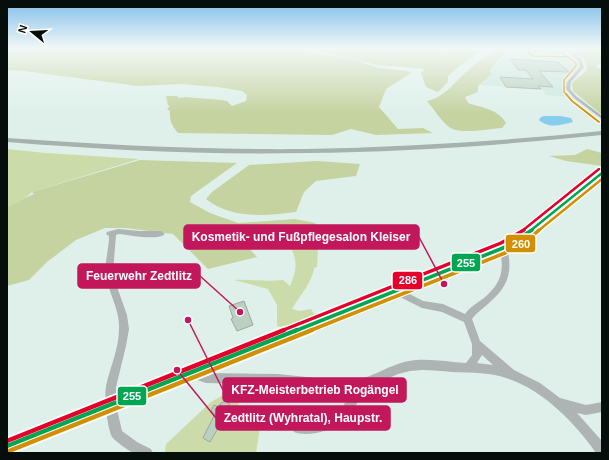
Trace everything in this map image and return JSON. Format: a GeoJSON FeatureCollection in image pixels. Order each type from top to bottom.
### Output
{"type":"FeatureCollection","features":[{"type":"Feature","properties":{"kind":"highway"},"geometry":{"type":"LineString","coordinates":[[7,136],[166,146],[318,147],[487,140],[602,129]]}},
{"type":"Feature","properties":{"kind":"highway"},"geometry":{"type":"LineString","coordinates":[[7,140],[164,150],[320,151],[489,144],[602,133]]}},
{"type":"Feature","properties":{"kind":"main road"},"geometry":{"type":"LineString","coordinates":[[7,446],[503,248],[533,230],[602,174]]}},
{"type":"Feature","properties":{"kind":"street"},"geometry":{"type":"LineString","coordinates":[[579,70],[568,82],[568,89],[575,97],[602,118]]}},
{"type":"Feature","properties":{"kind":"street"},"geometry":{"type":"LineString","coordinates":[[146,453],[133,446],[117,434],[110,404],[110,393],[122,350],[124,328],[120,305],[110,278],[111,234],[118,231],[140,234],[161,234]]}},
{"type":"Feature","properties":{"kind":"street"},"geometry":{"type":"LineString","coordinates":[[467,319],[472,310],[496,291],[503,280],[507,271],[503,248]]}},
{"type":"Feature","properties":{"kind":"street"},"geometry":{"type":"LineString","coordinates":[[392,292],[404,295],[422,304],[443,308],[467,319],[477,344],[510,374],[557,402],[592,436],[602,451]]}},
{"type":"Feature","properties":{"kind":"street"},"geometry":{"type":"LineString","coordinates":[[469,368],[476,356],[477,344]]}},
{"type":"Feature","properties":{"kind":"street"},"geometry":{"type":"LineString","coordinates":[[196,370],[198,375],[206,378],[288,380],[345,386],[367,384],[386,374],[405,367],[428,365],[469,368],[510,374]]}},
{"type":"Feature","properties":{"kind":"street"},"geometry":{"type":"LineString","coordinates":[[298,428],[319,427],[333,424],[342,419],[361,385]]}},
{"type":"Feature","properties":{"kind":"street"},"geometry":{"type":"LineString","coordinates":[[345,386],[352,402]]}},
{"type":"Feature","properties":{"kind":"street"},"geometry":{"type":"LineString","coordinates":[[557,402],[586,410],[602,407]]}},
{"type":"Feature","properties":{"kind":"shaded area"},"geometry":{"type":"Polygon","coordinates":[[[492,70],[576,70],[565,81],[564,85],[567,94],[571,97],[546,95],[542,89],[480,85],[492,74],[492,70]]]}},
{"type":"Feature","properties":{"kind":"green space"},"geometry":{"type":"Polygon","coordinates":[[[15,70],[408,71],[411,73],[386,89],[379,107],[398,129],[423,128],[433,133],[376,135],[351,129],[332,135],[178,133],[171,123],[170,111],[167,109],[170,106],[168,105],[166,96],[222,100],[227,101],[232,106],[246,101],[247,95],[242,91],[218,87],[180,84],[138,86],[15,70]]]}},
{"type":"Feature","properties":{"kind":"green space"},"geometry":{"type":"Polygon","coordinates":[[[424,70],[454,70],[448,76],[448,82],[438,92],[426,87],[421,73],[424,70]]]}},
{"type":"Feature","properties":{"kind":"green space"},"geometry":{"type":"Polygon","coordinates":[[[468,70],[490,70],[492,74],[478,86],[478,92],[465,97],[468,103],[494,112],[503,118],[506,123],[502,128],[474,131],[460,131],[449,127],[427,101],[438,97],[468,70]]]}},
{"type":"Feature","properties":{"kind":"green space"},"geometry":{"type":"Polygon","coordinates":[[[602,70],[602,115],[573,91],[572,83],[586,71],[602,70]]]}},
{"type":"Feature","properties":{"kind":"green space"},"geometry":{"type":"Polygon","coordinates":[[[7,149],[139,159],[32,192],[19,204],[7,207],[7,149]]]}},
{"type":"Feature","properties":{"kind":"green space"},"geometry":{"type":"Polygon","coordinates":[[[587,149],[602,153],[602,166],[566,161],[549,156],[575,155],[587,149]]]}},
{"type":"Feature","properties":{"kind":"green space"},"geometry":{"type":"Polygon","coordinates":[[[140,160],[237,163],[191,196],[190,202],[210,213],[238,223],[295,219],[315,223],[318,228],[287,242],[281,249],[263,241],[247,246],[257,257],[208,269],[173,234],[125,228],[105,228],[76,240],[47,262],[29,280],[7,286],[7,207],[34,194],[32,192],[140,160]]]}},
{"type":"Feature","properties":{"kind":"green space"},"geometry":{"type":"Polygon","coordinates":[[[317,161],[360,164],[356,176],[316,181],[304,192],[296,212],[261,215],[238,213],[226,210],[206,199],[212,192],[249,165],[317,161]]]}},
{"type":"Feature","properties":{"kind":"green space"},"geometry":{"type":"Polygon","coordinates":[[[319,229],[317,267],[314,268],[308,284],[292,309],[300,311],[311,309],[316,317],[284,328],[277,326],[277,305],[268,289],[234,280],[283,280],[290,286],[296,264],[294,254],[289,243],[319,229]]]}},
{"type":"Feature","properties":{"kind":"green space"},"geometry":{"type":"Polygon","coordinates":[[[237,387],[239,407],[249,405],[249,410],[257,409],[257,415],[262,415],[256,453],[165,453],[166,444],[211,402],[237,387]]]}},
{"type":"Feature","properties":{"kind":"water"},"geometry":{"type":"Polygon","coordinates":[[[543,116],[560,116],[571,118],[573,122],[560,125],[547,125],[539,120],[543,116]]]}},
{"type":"Feature","properties":{"kind":"building"},"geometry":{"type":"Polygon","coordinates":[[[526,70],[567,70],[569,72],[539,71],[553,87],[538,86],[541,89],[506,87],[500,77],[533,79],[526,70]]]}},
{"type":"Feature","properties":{"kind":"building"},"geometry":{"type":"Polygon","coordinates":[[[244,301],[253,325],[237,331],[231,319],[233,318],[229,306],[244,301]]]}},
{"type":"Feature","properties":{"kind":"building"},"geometry":{"type":"Polygon","coordinates":[[[226,401],[229,403],[229,412],[226,419],[224,418],[210,442],[203,438],[215,414],[211,411],[214,405],[219,407],[221,403],[226,401]]]}},
{"type":"Feature","properties":{"kind":"transit line","name":"260"},"geometry":{"type":"LineString","coordinates":[[572,70],[564,80],[564,92],[572,101],[599,122]]}},
{"type":"Feature","properties":{"kind":"transit line","name":"286"},"geometry":{"type":"LineString","coordinates":[[7,441],[501,243],[523,231],[599,169]]}},
{"type":"Feature","properties":{"kind":"transit line","name":"255"},"geometry":{"type":"LineString","coordinates":[[7,446],[503,248],[526,235],[602,173]]}},
{"type":"Feature","properties":{"kind":"transit line","name":"260"},"geometry":{"type":"LineString","coordinates":[[9,451],[505,253],[529,239],[602,179]]}},
{"type":"Feature","properties":{"kind":"place","name":"Kosmetik- und Fußpflegesalon Kleiser"},"geometry":{"type":"Point","coordinates":[444,284]}},
{"type":"Feature","properties":{"kind":"place","name":"Feuerwehr Zedtlitz"},"geometry":{"type":"Point","coordinates":[240,312]}},
{"type":"Feature","properties":{"kind":"place","name":"KFZ-Meisterbetrieb Rogängel"},"geometry":{"type":"Point","coordinates":[188,320]}},
{"type":"Feature","properties":{"kind":"place","name":"Zedtlitz (Wyhratal), Haupstr."},"geometry":{"type":"Point","coordinates":[177,370]}}]}
